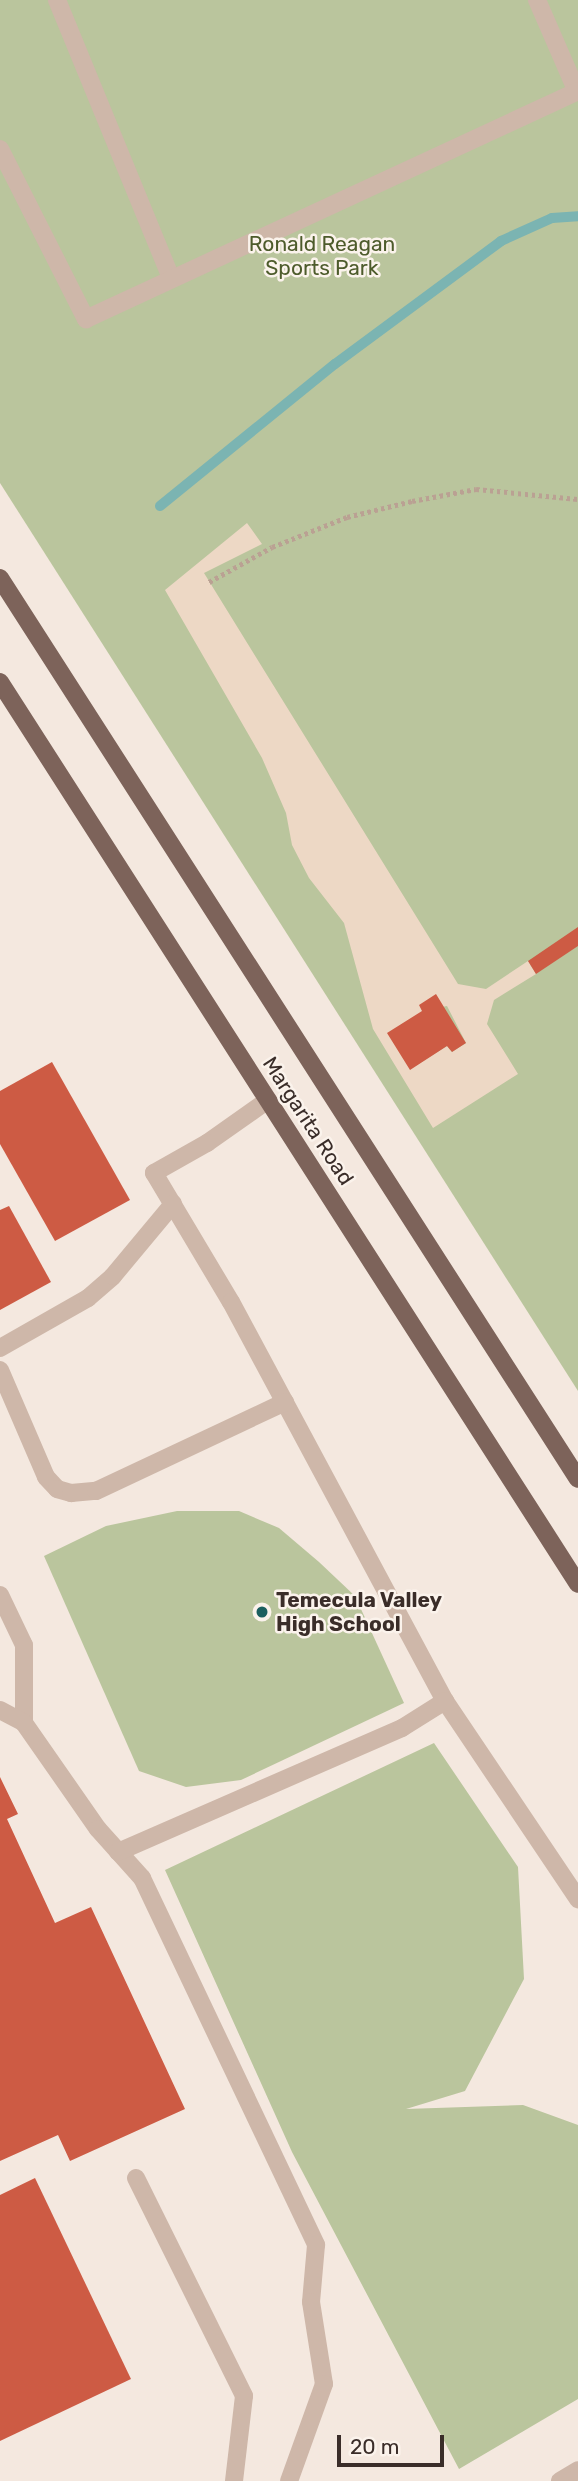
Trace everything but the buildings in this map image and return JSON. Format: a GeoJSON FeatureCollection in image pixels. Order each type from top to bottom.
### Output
{"type":"FeatureCollection","features":[{"type":"Feature","properties":{"kind":"main road","name":"Margarita Road"},"geometry":{"type":"LineString","coordinates":[[0,578],[578,1479]]}},
{"type":"Feature","properties":{"kind":"main road","name":"Margarita Road"},"geometry":{"type":"LineString","coordinates":[[0,682],[578,1584]]}},
{"type":"Feature","properties":{"kind":"lane"},"geometry":{"type":"LineString","coordinates":[[57,0],[171,278]]}},
{"type":"Feature","properties":{"kind":"lane"},"geometry":{"type":"LineString","coordinates":[[0,149],[86,319],[577,91],[537,0]]}},
{"type":"Feature","properties":{"kind":"lane"},"geometry":{"type":"LineString","coordinates":[[268,1100],[207,1143],[154,1172],[285,1402],[445,1701],[578,1899]]}},
{"type":"Feature","properties":{"kind":"lane"},"geometry":{"type":"LineString","coordinates":[[0,1348],[88,1298],[113,1276],[173,1204]]}},
{"type":"Feature","properties":{"kind":"lane"},"geometry":{"type":"LineString","coordinates":[[0,1370],[46,1477],[57,1489],[71,1493],[96,1491],[285,1402]]}},
{"type":"Feature","properties":{"kind":"lane"},"geometry":{"type":"LineString","coordinates":[[0,1595],[24,1645],[24,1723]]}},
{"type":"Feature","properties":{"kind":"lane"},"geometry":{"type":"LineString","coordinates":[[118,1852],[402,1728],[445,1701]]}},
{"type":"Feature","properties":{"kind":"lane"},"geometry":{"type":"LineString","coordinates":[[0,1710],[24,1723],[118,1852],[142,1878],[316,2245],[311,2302],[324,2384],[289,2481]]}},
{"type":"Feature","properties":{"kind":"lane"},"geometry":{"type":"LineString","coordinates":[[136,2178],[244,2396],[234,2481]]}},
{"type":"Feature","properties":{"kind":"lane"},"geometry":{"type":"LineString","coordinates":[[560,2481],[578,2470]]}},
{"type":"Feature","properties":{"kind":"path"},"geometry":{"type":"LineString","coordinates":[[209,582],[272,547],[346,517],[412,501],[476,489],[578,499]]}},
{"type":"Feature","properties":{"kind":"green space","name":"Ronald Reagan Sports Park"},"geometry":{"type":"Polygon","coordinates":[[[0,0],[578,0],[578,1391],[0,483],[0,0]]]}},
{"type":"Feature","properties":{"kind":"green space"},"geometry":{"type":"Polygon","coordinates":[[[177,1511],[239,1511],[279,1528],[355,1596],[404,1703],[241,1780],[186,1787],[139,1771],[44,1556],[106,1526],[177,1511]]]}},
{"type":"Feature","properties":{"kind":"green space"},"geometry":{"type":"Polygon","coordinates":[[[434,1743],[518,1867],[524,1979],[465,2091],[406,2109],[523,2105],[578,2125],[578,2399],[459,2469],[292,2152],[165,1870],[434,1743]]]}},
{"type":"Feature","properties":{"kind":"shaded area"},"geometry":{"type":"Polygon","coordinates":[[[247,523],[262,544],[204,573],[458,984],[486,989],[528,961],[536,974],[494,1000],[487,1024],[518,1074],[433,1128],[373,1029],[344,923],[309,878],[292,845],[286,813],[262,758],[165,590],[247,523]],[[447,1006],[422,1011],[410,1069],[447,1046],[452,1052],[466,1043],[447,1006]]]}},
{"type":"Feature","properties":{"kind":"waterway"},"geometry":{"type":"LineString","coordinates":[[160,506],[335,364],[501,241],[552,218],[578,216]]}},
{"type":"Feature","properties":{"kind":"place","name":"Temecula Valley High School"},"geometry":{"type":"Point","coordinates":[262,1612]}}]}
